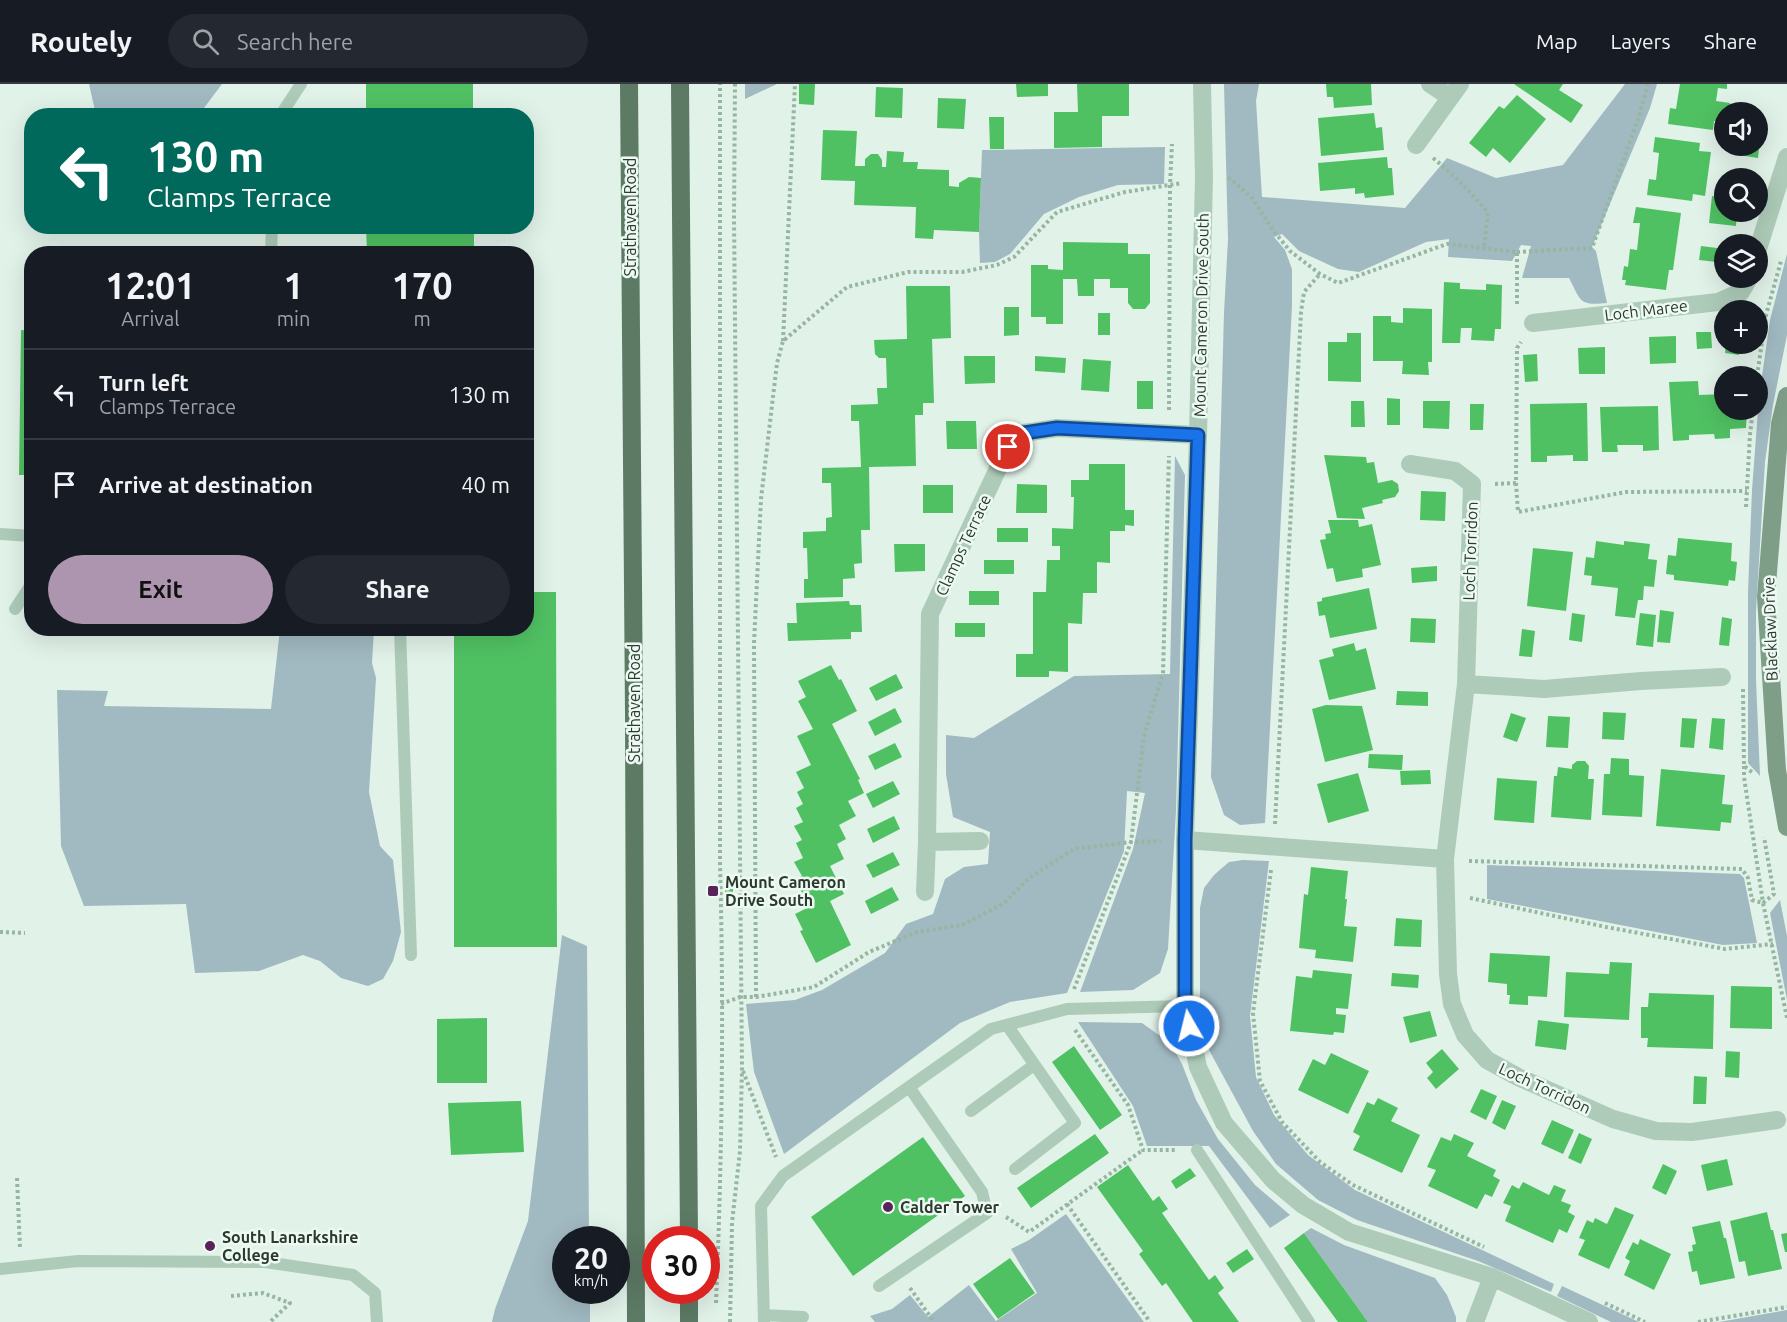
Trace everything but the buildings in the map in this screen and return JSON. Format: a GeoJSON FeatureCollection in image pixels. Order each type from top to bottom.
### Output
{"type":"FeatureCollection","features":[{"type":"Feature","properties":{"kind":"main road","name":"Strathaven Road"},"geometry":{"type":"LineString","coordinates":[[629,84],[636,1322]]}},
{"type":"Feature","properties":{"kind":"main road"},"geometry":{"type":"LineString","coordinates":[[680,84],[689,1226]]}},
{"type":"Feature","properties":{"kind":"main road"},"geometry":{"type":"LineString","coordinates":[[631,1322],[636,1292]]}},
{"type":"Feature","properties":{"kind":"main road"},"geometry":{"type":"LineString","coordinates":[[689,1304],[689,1322]]}},
{"type":"Feature","properties":{"kind":"street","name":"Mount Cameron Drive South"},"geometry":{"type":"LineString","coordinates":[[1202,84],[1204,177],[1185,840],[1185,1006],[1198,1067],[1224,1123],[1274,1179],[1303,1205],[1349,1232],[1492,1278],[1589,1322]]}},
{"type":"Feature","properties":{"kind":"street"},"geometry":{"type":"LineString","coordinates":[[1416,145],[1455,91],[1430,84]]}},
{"type":"Feature","properties":{"kind":"street"},"geometry":{"type":"LineString","coordinates":[[1763,234],[1787,157]]}},
{"type":"Feature","properties":{"kind":"street","name":"Loch Maree"},"geometry":{"type":"LineString","coordinates":[[1533,324],[1718,302],[1741,292],[1743,288]]}},
{"type":"Feature","properties":{"kind":"street","name":"Blacklaw Drive"},"geometry":{"type":"LineString","coordinates":[[1787,396],[1766,597],[1777,770],[1787,827]]}},
{"type":"Feature","properties":{"kind":"street","name":"Clamps Terrace"},"geometry":{"type":"LineString","coordinates":[[925,892],[930,615],[1008,447],[1024,433],[1057,428],[1198,435]]}},
{"type":"Feature","properties":{"kind":"street","name":"Loch Torridon"},"geometry":{"type":"LineString","coordinates":[[1410,464],[1455,471],[1472,484],[1466,684],[1446,859],[1448,974],[1452,1004],[1465,1035],[1487,1060],[1518,1077],[1613,1119],[1656,1131],[1692,1132],[1777,1120]]}},
{"type":"Feature","properties":{"kind":"street"},"geometry":{"type":"LineString","coordinates":[[1466,684],[1544,689],[1722,677]]}},
{"type":"Feature","properties":{"kind":"street"},"geometry":{"type":"LineString","coordinates":[[1185,840],[1446,859]]}},
{"type":"Feature","properties":{"kind":"street"},"geometry":{"type":"LineString","coordinates":[[927,842],[980,841]]}},
{"type":"Feature","properties":{"kind":"street"},"geometry":{"type":"LineString","coordinates":[[1475,1322],[1492,1278]]}},
{"type":"Feature","properties":{"kind":"lane"},"geometry":{"type":"LineString","coordinates":[[285,108],[301,84]]}},
{"type":"Feature","properties":{"kind":"lane"},"geometry":{"type":"LineString","coordinates":[[0,534],[24,536]]}},
{"type":"Feature","properties":{"kind":"lane"},"geometry":{"type":"LineString","coordinates":[[15,609],[24,595]]}},
{"type":"Feature","properties":{"kind":"lane"},"geometry":{"type":"LineString","coordinates":[[400,636],[411,955]]}},
{"type":"Feature","properties":{"kind":"lane"},"geometry":{"type":"LineString","coordinates":[[803,1317],[764,1319],[761,1206],[783,1176],[991,1029],[1066,1009],[1185,1006]]}},
{"type":"Feature","properties":{"kind":"lane"},"geometry":{"type":"LineString","coordinates":[[1007,1025],[1075,1123],[1015,1169]]}},
{"type":"Feature","properties":{"kind":"lane"},"geometry":{"type":"LineString","coordinates":[[971,1111],[1034,1065]]}},
{"type":"Feature","properties":{"kind":"lane"},"geometry":{"type":"LineString","coordinates":[[879,1286],[987,1213],[982,1192],[909,1088]]}},
{"type":"Feature","properties":{"kind":"lane"},"geometry":{"type":"LineString","coordinates":[[1197,1150],[1309,1322]]}},
{"type":"Feature","properties":{"kind":"lane"},"geometry":{"type":"LineString","coordinates":[[0,1269],[78,1261],[265,1262],[353,1275],[375,1293],[376,1322]]}},
{"type":"Feature","properties":{"kind":"path"},"geometry":{"type":"LineString","coordinates":[[716,1310],[722,1125],[720,84]]}},
{"type":"Feature","properties":{"kind":"path"},"geometry":{"type":"LineString","coordinates":[[729,1322],[732,1223],[740,1151],[742,1068],[735,84]]}},
{"type":"Feature","properties":{"kind":"path"},"geometry":{"type":"LineString","coordinates":[[756,997],[754,632],[760,499],[777,363],[783,341],[795,84]]}},
{"type":"Feature","properties":{"kind":"path"},"geometry":{"type":"LineString","coordinates":[[783,341],[847,287],[909,272],[962,272],[997,265],[1014,256],[1057,212],[1125,192],[1204,177],[1231,179],[1252,198],[1272,230],[1290,251],[1320,274],[1338,282],[1447,244],[1517,252],[1592,248],[1638,119],[1648,84]]}},
{"type":"Feature","properties":{"kind":"path"},"geometry":{"type":"LineString","coordinates":[[1143,1150],[1128,1106],[1075,1030],[1066,1009],[1131,842],[1144,736],[1163,673],[1169,434],[1172,144]]}},
{"type":"Feature","properties":{"kind":"path"},"geometry":{"type":"LineString","coordinates":[[1416,145],[1451,172],[1488,213],[1484,248]]}},
{"type":"Feature","properties":{"kind":"path"},"geometry":{"type":"LineString","coordinates":[[1517,252],[1518,310],[1533,324],[1517,348],[1516,483],[1518,512],[1626,492],[1747,491]]}},
{"type":"Feature","properties":{"kind":"path"},"geometry":{"type":"LineString","coordinates":[[1768,311],[1781,260]]}},
{"type":"Feature","properties":{"kind":"path"},"geometry":{"type":"LineString","coordinates":[[1472,484],[1516,483]]}},
{"type":"Feature","properties":{"kind":"path"},"geometry":{"type":"LineString","coordinates":[[1744,766],[1763,903],[1787,1018]]}},
{"type":"Feature","properties":{"kind":"path"},"geometry":{"type":"LineString","coordinates":[[721,1004],[740,997],[756,997],[814,987],[869,951],[917,932],[962,925],[1003,904],[1029,878],[1074,849],[1131,842],[1185,840]]}},
{"type":"Feature","properties":{"kind":"path"},"geometry":{"type":"LineString","coordinates":[[1446,859],[1742,869],[1748,878],[1752,900],[1763,903]]}},
{"type":"Feature","properties":{"kind":"path"},"geometry":{"type":"LineString","coordinates":[[1446,892],[1606,927],[1725,949],[1773,944]]}},
{"type":"Feature","properties":{"kind":"path"},"geometry":{"type":"LineString","coordinates":[[0,932],[25,933]]}},
{"type":"Feature","properties":{"kind":"path"},"geometry":{"type":"LineString","coordinates":[[742,1068],[783,1176]]}},
{"type":"Feature","properties":{"kind":"path"},"geometry":{"type":"LineString","coordinates":[[984,1203],[1029,1232],[1143,1150],[1197,1150]]}},
{"type":"Feature","properties":{"kind":"path"},"geometry":{"type":"LineString","coordinates":[[17,1178],[21,1266]]}},
{"type":"Feature","properties":{"kind":"path"},"geometry":{"type":"LineString","coordinates":[[1067,1204],[1150,1322]]}},
{"type":"Feature","properties":{"kind":"path"},"geometry":{"type":"LineString","coordinates":[[899,1272],[934,1322]]}},
{"type":"Feature","properties":{"kind":"path"},"geometry":{"type":"LineString","coordinates":[[231,1296],[263,1293],[290,1303],[272,1322]]}},
{"type":"Feature","properties":{"kind":"path"},"geometry":{"type":"LineString","coordinates":[[1698,1322],[1787,1307]]}},
{"type":"Feature","properties":{"kind":"shaded area"},"geometry":{"type":"Polygon","coordinates":[[[89,84],[222,84],[204,108],[94,108],[89,84]]]}},
{"type":"Feature","properties":{"kind":"shaded area"},"geometry":{"type":"Polygon","coordinates":[[[745,84],[777,84],[745,99],[745,84]]]}},
{"type":"Feature","properties":{"kind":"shaded area"},"geometry":{"type":"Polygon","coordinates":[[[1224,84],[1259,84],[1256,101],[1262,197],[1405,208],[1447,158],[1496,178],[1563,165],[1625,84],[1657,84],[1650,108],[1592,247],[1596,251],[1607,303],[1591,304],[1582,300],[1569,278],[1522,278],[1531,246],[1521,245],[1512,261],[1448,257],[1449,239],[1426,242],[1359,272],[1338,269],[1299,251],[1282,234],[1274,237],[1285,250],[1292,269],[1292,306],[1265,823],[1240,825],[1224,815],[1211,777],[1228,239],[1224,84]]]}},
{"type":"Feature","properties":{"kind":"shaded area"},"geometry":{"type":"Polygon","coordinates":[[[1165,147],[1164,184],[1118,185],[1079,197],[1044,214],[1010,254],[995,262],[980,263],[982,150],[1165,147]]]}},
{"type":"Feature","properties":{"kind":"shaded area"},"geometry":{"type":"Polygon","coordinates":[[[1787,254],[1787,335],[1773,405],[1765,462],[1756,611],[1760,776],[1748,763],[1748,592],[1757,420],[1768,420],[1768,366],[1763,366],[1765,354],[1768,354],[1770,320],[1787,254]]]}},
{"type":"Feature","properties":{"kind":"shaded area"},"geometry":{"type":"Polygon","coordinates":[[[1175,456],[1185,475],[1176,811],[1168,949],[1160,973],[1133,990],[1080,992],[1133,849],[1145,793],[1127,791],[1124,851],[1067,993],[1010,1002],[960,1023],[784,1154],[754,1072],[746,1004],[795,1000],[822,990],[885,953],[906,924],[933,914],[945,879],[964,867],[988,864],[990,832],[953,817],[946,774],[946,735],[974,738],[1074,676],[1170,674],[1175,456]]]}},
{"type":"Feature","properties":{"kind":"shaded area"},"geometry":{"type":"Polygon","coordinates":[[[279,636],[374,636],[372,663],[376,678],[369,792],[380,846],[393,860],[401,932],[393,961],[383,979],[368,986],[341,978],[320,961],[303,955],[259,971],[195,973],[186,904],[84,906],[61,846],[57,690],[108,691],[104,706],[271,709],[279,636]]]}},
{"type":"Feature","properties":{"kind":"shaded area"},"geometry":{"type":"Polygon","coordinates":[[[1269,861],[1250,1016],[1256,1077],[1274,1115],[1308,1155],[1355,1190],[1554,1284],[1551,1292],[1478,1261],[1357,1220],[1318,1200],[1276,1164],[1253,1131],[1209,1050],[1200,1005],[1200,908],[1204,888],[1214,875],[1229,862],[1269,861]]]}},
{"type":"Feature","properties":{"kind":"shaded area"},"geometry":{"type":"Polygon","coordinates":[[[1487,865],[1740,874],[1744,878],[1757,943],[1723,945],[1487,899],[1487,865]]]}},
{"type":"Feature","properties":{"kind":"shaded area"},"geometry":{"type":"Polygon","coordinates":[[[1780,900],[1787,936],[1787,1000],[1770,913],[1780,900]]]}},
{"type":"Feature","properties":{"kind":"shaded area"},"geometry":{"type":"Polygon","coordinates":[[[562,935],[587,946],[589,1226],[552,1226],[552,1304],[590,1304],[590,1322],[492,1322],[528,1221],[562,935]]]}},
{"type":"Feature","properties":{"kind":"shaded area"},"geometry":{"type":"Polygon","coordinates":[[[1078,1022],[1142,1023],[1170,1043],[1182,1064],[1196,1100],[1218,1139],[1255,1185],[1290,1215],[1270,1228],[1209,1146],[1147,1146],[1133,1106],[1078,1022]]]}},
{"type":"Feature","properties":{"kind":"shaded area"},"geometry":{"type":"Polygon","coordinates":[[[1066,1214],[1144,1322],[875,1322],[870,1316],[892,1309],[910,1295],[928,1317],[969,1285],[996,1321],[1037,1293],[1011,1249],[1029,1240],[1066,1214]]]}},
{"type":"Feature","properties":{"kind":"shaded area"},"geometry":{"type":"Polygon","coordinates":[[[1311,1228],[1344,1245],[1435,1278],[1447,1295],[1456,1322],[1368,1322],[1304,1233],[1311,1228]]]}},
{"type":"Feature","properties":{"kind":"shaded area"},"geometry":{"type":"Polygon","coordinates":[[[1562,1286],[1639,1322],[1611,1322],[1557,1296],[1562,1286]]]}},
{"type":"Feature","properties":{"kind":"shaded area"},"geometry":{"type":"Polygon","coordinates":[[[1787,1310],[1787,1322],[1719,1322],[1787,1310]]]}},
{"type":"Feature","properties":{"kind":"place","name":"Mount Cameron Drive South"},"geometry":{"type":"Point","coordinates":[713,891]}},
{"type":"Feature","properties":{"kind":"place","name":"Calder Tower"},"geometry":{"type":"Point","coordinates":[888,1207]}},
{"type":"Feature","properties":{"kind":"place","name":"South Lanarkshire College"},"geometry":{"type":"Point","coordinates":[210,1246]}},
{"type":"Feature","properties":{"kind":"route"},"geometry":{"type":"LineString","coordinates":[[1008,447],[1024,433],[1057,428],[1198,435],[1185,840],[1185,1006],[1189,1026]]}}]}
